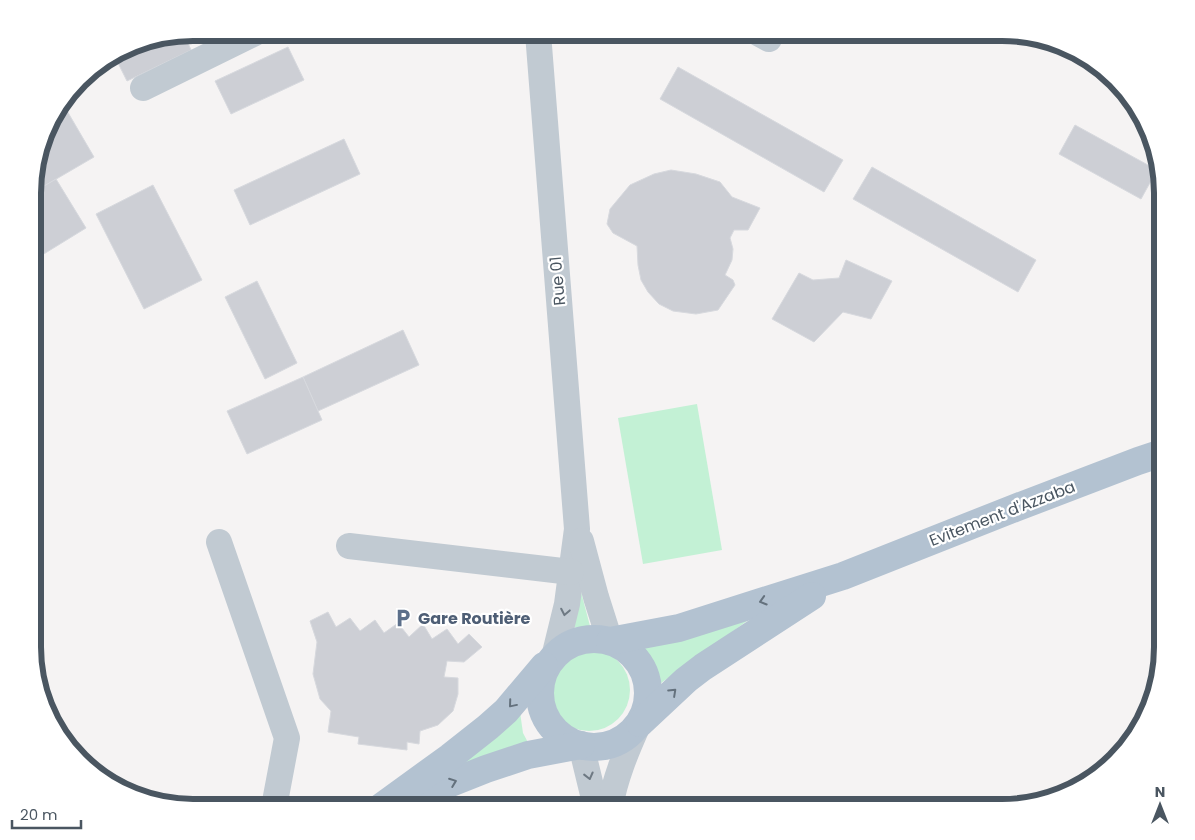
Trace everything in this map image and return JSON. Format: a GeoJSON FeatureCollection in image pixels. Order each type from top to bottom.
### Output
{"type":"FeatureCollection","features":[{"type":"Feature","properties":{"kind":"main road","name":"Evitement d'Azzaba"},"geometry":{"type":"LineString","coordinates":[[610,641],[679,628],[843,576],[1024,504],[1153,456]]}},
{"type":"Feature","properties":{"kind":"main road","name":"Evitement d'Azzaba"},"geometry":{"type":"LineString","coordinates":[[638,725],[686,680],[703,667],[843,576]]}},
{"type":"Feature","properties":{"kind":"main road"},"geometry":{"type":"LineString","coordinates":[[393,798],[450,758],[488,727],[506,711],[555,653],[576,642],[587,639],[610,641],[626,649],[641,665],[646,676],[648,698],[646,709],[632,732],[617,742],[599,747],[570,742],[558,733],[548,722],[542,708],[540,692],[541,678],[555,653]]}},
{"type":"Feature","properties":{"kind":"main road"},"geometry":{"type":"LineString","coordinates":[[412,798],[528,755],[581,745]]}},
{"type":"Feature","properties":{"kind":"street"},"geometry":{"type":"LineString","coordinates":[[143,88],[237,41]]}},
{"type":"Feature","properties":{"kind":"street","name":"Rue 01"},"geometry":{"type":"LineString","coordinates":[[539,41],[577,529]]}},
{"type":"Feature","properties":{"kind":"street"},"geometry":{"type":"LineString","coordinates":[[555,653],[572,572],[577,529]]}},
{"type":"Feature","properties":{"kind":"street"},"geometry":{"type":"LineString","coordinates":[[577,529],[610,641]]}},
{"type":"Feature","properties":{"kind":"street"},"geometry":{"type":"LineString","coordinates":[[219,542],[287,738],[276,798]]}},
{"type":"Feature","properties":{"kind":"street"},"geometry":{"type":"LineString","coordinates":[[348,546],[572,572]]}},
{"type":"Feature","properties":{"kind":"street"},"geometry":{"type":"LineString","coordinates":[[612,799],[626,750],[638,725]]}},
{"type":"Feature","properties":{"kind":"street"},"geometry":{"type":"LineString","coordinates":[[581,745],[594,799]]}},
{"type":"Feature","properties":{"kind":"green space"},"geometry":{"type":"Polygon","coordinates":[[[697,404],[722,550],[643,564],[618,418],[697,404]]]}},
{"type":"Feature","properties":{"kind":"green space"},"geometry":{"type":"Polygon","coordinates":[[[577,577],[590,626],[570,628],[577,577]]]}},
{"type":"Feature","properties":{"kind":"green space"},"geometry":{"type":"Polygon","coordinates":[[[754,616],[661,683],[654,664],[641,647],[754,616]]]}},
{"type":"Feature","properties":{"kind":"green space"},"geometry":{"type":"Polygon","coordinates":[[[589,649],[605,652],[618,661],[627,674],[630,690],[627,706],[618,719],[605,728],[589,731],[573,728],[560,719],[551,706],[548,690],[551,674],[560,661],[573,652],[589,649]]]}},
{"type":"Feature","properties":{"kind":"green space"},"geometry":{"type":"Polygon","coordinates":[[[520,712],[523,733],[533,752],[444,774],[520,712]]]}},
{"type":"Feature","properties":{"kind":"building"},"geometry":{"type":"Polygon","coordinates":[[[187,42],[191,50],[127,81],[117,62],[154,46],[187,42]]]}},
{"type":"Feature","properties":{"kind":"building"},"geometry":{"type":"Polygon","coordinates":[[[288,47],[304,80],[231,114],[215,81],[288,47]]]}},
{"type":"Feature","properties":{"kind":"building"},"geometry":{"type":"Polygon","coordinates":[[[678,67],[843,160],[824,192],[660,99],[678,67]]]}},
{"type":"Feature","properties":{"kind":"building"},"geometry":{"type":"Polygon","coordinates":[[[67,110],[94,157],[42,188],[49,144],[67,110]]]}},
{"type":"Feature","properties":{"kind":"building"},"geometry":{"type":"Polygon","coordinates":[[[1075,125],[1151,167],[1153,178],[1141,199],[1059,154],[1075,125]]]}},
{"type":"Feature","properties":{"kind":"building"},"geometry":{"type":"Polygon","coordinates":[[[344,139],[360,174],[250,225],[234,190],[344,139]]]}},
{"type":"Feature","properties":{"kind":"building"},"geometry":{"type":"Polygon","coordinates":[[[872,167],[1036,260],[1018,292],[853,199],[872,167]]]}},
{"type":"Feature","properties":{"kind":"building"},"geometry":{"type":"Polygon","coordinates":[[[671,170],[696,174],[720,182],[732,197],[760,208],[748,230],[734,230],[730,238],[733,249],[732,260],[725,275],[733,280],[735,285],[718,310],[696,314],[673,311],[659,304],[648,292],[641,280],[637,246],[613,233],[607,224],[610,209],[630,185],[654,174],[671,170]]]}},
{"type":"Feature","properties":{"kind":"building"},"geometry":{"type":"Polygon","coordinates":[[[56,179],[86,228],[41,256],[41,193],[42,188],[56,179]]]}},
{"type":"Feature","properties":{"kind":"building"},"geometry":{"type":"Polygon","coordinates":[[[153,185],[202,280],[144,309],[96,214],[153,185]]]}},
{"type":"Feature","properties":{"kind":"building"},"geometry":{"type":"Polygon","coordinates":[[[846,260],[892,281],[871,319],[843,312],[814,342],[772,319],[799,273],[813,280],[839,278],[846,260]]]}},
{"type":"Feature","properties":{"kind":"building"},"geometry":{"type":"Polygon","coordinates":[[[257,281],[297,363],[265,379],[225,297],[257,281]]]}},
{"type":"Feature","properties":{"kind":"building"},"geometry":{"type":"Polygon","coordinates":[[[403,330],[419,365],[318,411],[303,377],[403,330]]]}},
{"type":"Feature","properties":{"kind":"building"},"geometry":{"type":"Polygon","coordinates":[[[303,377],[322,420],[247,454],[227,411],[303,377]]]}},
{"type":"Feature","properties":{"kind":"building"},"geometry":{"type":"Polygon","coordinates":[[[328,612],[336,627],[350,618],[360,631],[375,620],[384,633],[398,623],[409,637],[423,624],[432,639],[447,629],[458,644],[469,634],[482,647],[464,662],[447,661],[444,677],[458,678],[458,694],[453,711],[438,725],[420,731],[419,744],[407,742],[407,750],[358,744],[359,737],[328,732],[331,711],[320,699],[313,674],[317,642],[310,621],[328,612]]]}},
{"type":"Feature","properties":{"kind":"place","name":"Gare Routière"},"geometry":{"type":"Point","coordinates":[403,618]}}]}
